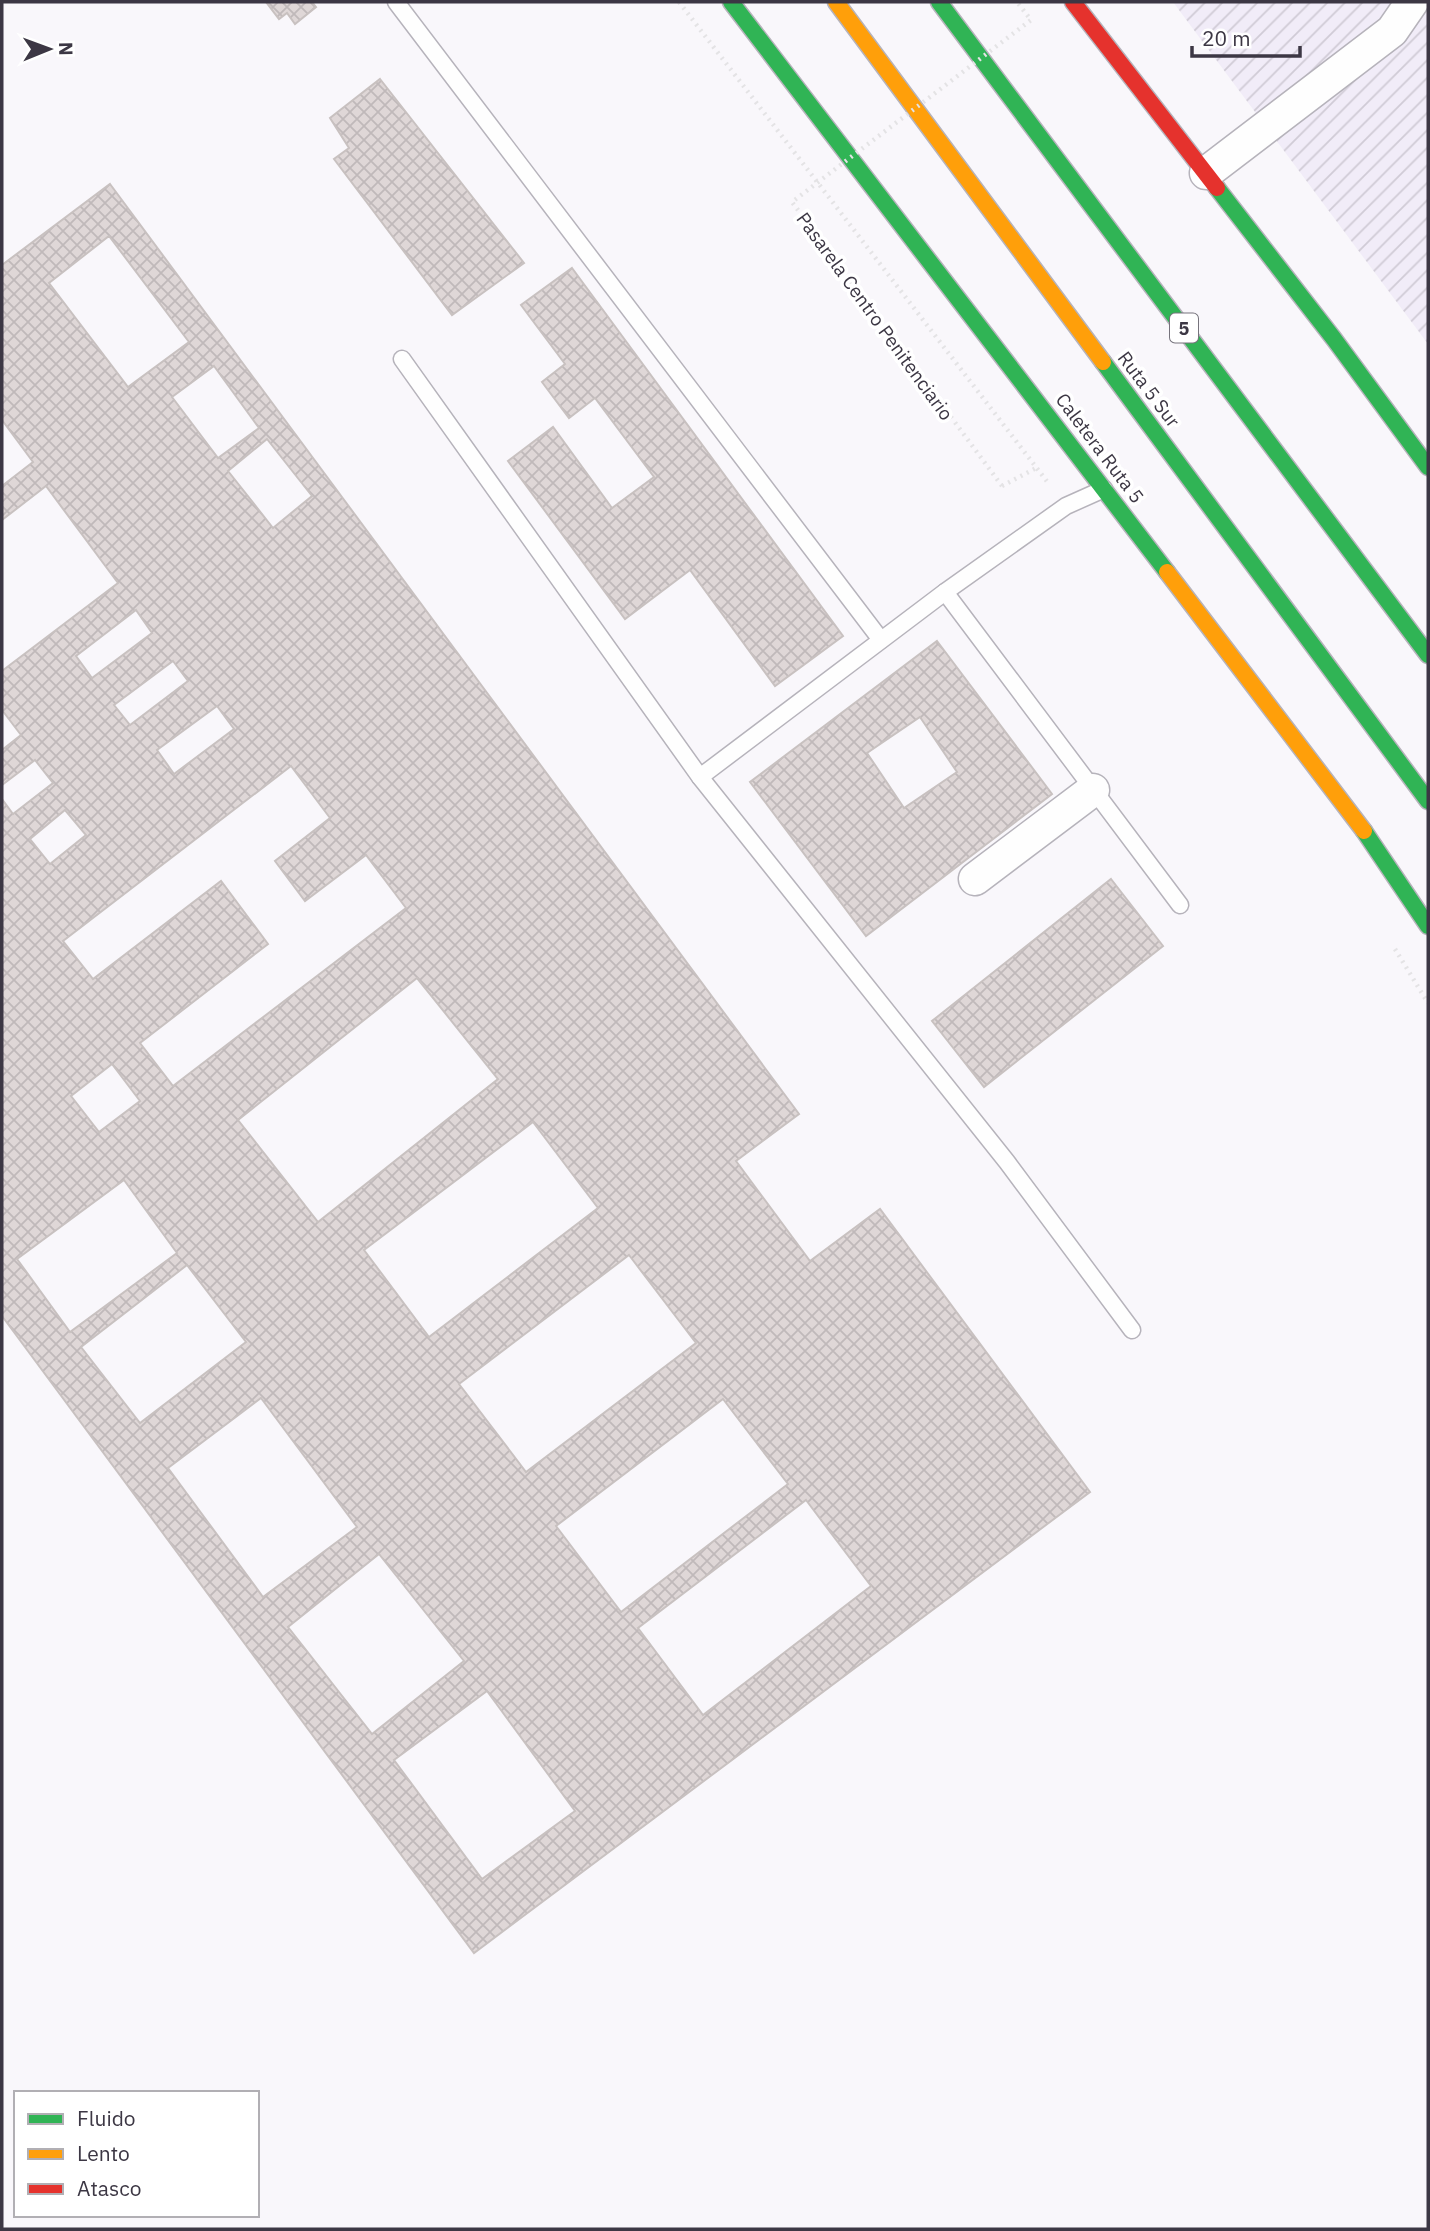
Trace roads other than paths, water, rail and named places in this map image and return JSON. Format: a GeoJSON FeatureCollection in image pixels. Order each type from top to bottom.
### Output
{"type":"FeatureCollection","features":[{"type":"Feature","properties":{"kind":"main road","name":"Caletera Ruta 5"},"geometry":{"type":"LineString","coordinates":[[731,2],[1368,836],[1428,926]]}},
{"type":"Feature","properties":{"kind":"main road","name":"Ruta 5 Sur"},"geometry":{"type":"LineString","coordinates":[[836,2],[1428,801]]}},
{"type":"Feature","properties":{"kind":"main road","name":"5"},"geometry":{"type":"LineString","coordinates":[[939,2],[1428,655]]}},
{"type":"Feature","properties":{"kind":"main road"},"geometry":{"type":"LineString","coordinates":[[1073,2],[1334,339],[1428,467]]}},
{"type":"Feature","properties":{"kind":"street"},"geometry":{"type":"LineString","coordinates":[[1206,173],[1392,31],[1412,2]]}},
{"type":"Feature","properties":{"kind":"street"},"geometry":{"type":"LineString","coordinates":[[975,878],[1093,790]]}},
{"type":"Feature","properties":{"kind":"lane"},"geometry":{"type":"LineString","coordinates":[[396,2],[881,640]]}},
{"type":"Feature","properties":{"kind":"lane"},"geometry":{"type":"LineString","coordinates":[[402,359],[700,777],[1007,1162],[1132,1330]]}},
{"type":"Feature","properties":{"kind":"lane"},"geometry":{"type":"LineString","coordinates":[[700,777],[944,592],[1066,506],[1104,489]]}},
{"type":"Feature","properties":{"kind":"lane"},"geometry":{"type":"LineString","coordinates":[[944,592],[1180,905]]}}]}
